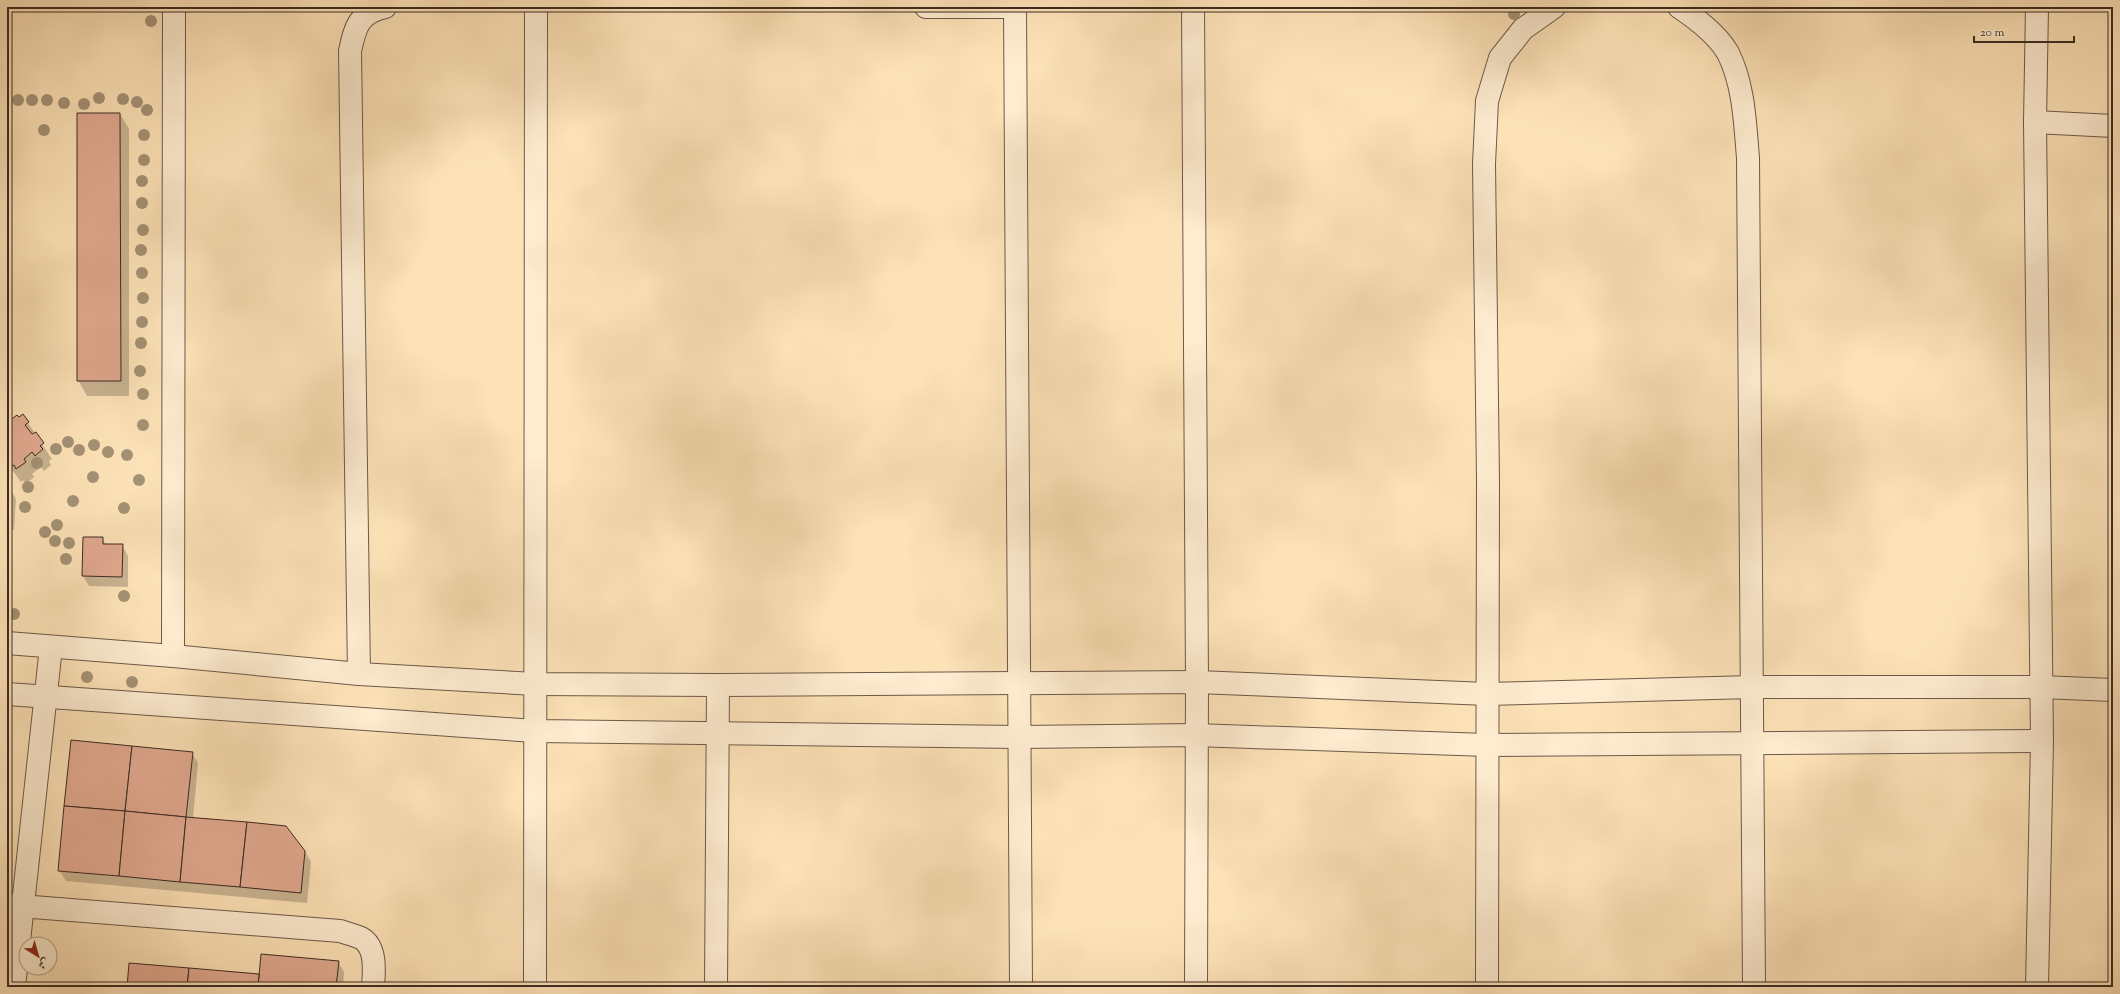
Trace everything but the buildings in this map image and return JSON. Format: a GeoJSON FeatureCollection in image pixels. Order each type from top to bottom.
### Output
{"type":"FeatureCollection","features":[{"type":"Feature","properties":{"kind":"street"},"geometry":{"type":"LineString","coordinates":[[173,656],[174,7]]}},
{"type":"Feature","properties":{"kind":"street"},"geometry":{"type":"LineString","coordinates":[[359,674],[350,51],[354,32],[362,18],[376,9],[385,7]]}},
{"type":"Feature","properties":{"kind":"street"},"geometry":{"type":"LineString","coordinates":[[535,987],[536,7]]}},
{"type":"Feature","properties":{"kind":"street"},"geometry":{"type":"LineString","coordinates":[[926,7],[1010,7]]}},
{"type":"Feature","properties":{"kind":"street"},"geometry":{"type":"LineString","coordinates":[[1014,7],[1018,310],[1018,682],[1020,737],[1021,987]]}},
{"type":"Feature","properties":{"kind":"street"},"geometry":{"type":"LineString","coordinates":[[1193,7],[1197,682],[1195,735],[1196,987]]}},
{"type":"Feature","properties":{"kind":"street"},"geometry":{"type":"LineString","coordinates":[[1487,987],[1488,480],[1484,164],[1487,102],[1500,58],[1523,29],[1554,7]]}},
{"type":"Feature","properties":{"kind":"street"},"geometry":{"type":"LineString","coordinates":[[1679,7],[1708,28],[1728,53],[1738,80],[1744,109],[1748,158],[1754,987]]}},
{"type":"Feature","properties":{"kind":"street"},"geometry":{"type":"LineString","coordinates":[[2037,7],[2035,122],[2042,741],[2037,987]]}},
{"type":"Feature","properties":{"kind":"street"},"geometry":{"type":"LineString","coordinates":[[2035,122],[2113,126]]}},
{"type":"Feature","properties":{"kind":"street"},"geometry":{"type":"LineString","coordinates":[[7,643],[173,656],[359,674],[535,684],[718,685],[1197,682],[1487,694],[1753,687],[2041,687],[2113,690]]}},
{"type":"Feature","properties":{"kind":"street"},"geometry":{"type":"LineString","coordinates":[[14,987],[15,906],[46,697],[51,647]]}},
{"type":"Feature","properties":{"kind":"street"},"geometry":{"type":"LineString","coordinates":[[716,987],[718,685]]}},
{"type":"Feature","properties":{"kind":"street"},"geometry":{"type":"LineString","coordinates":[[7,694],[535,731],[1020,737],[1195,735],[1487,745],[2042,741]]}},
{"type":"Feature","properties":{"kind":"street"},"geometry":{"type":"LineString","coordinates":[[15,906],[340,931],[362,938],[372,951],[374,969],[372,987]]}}]}
